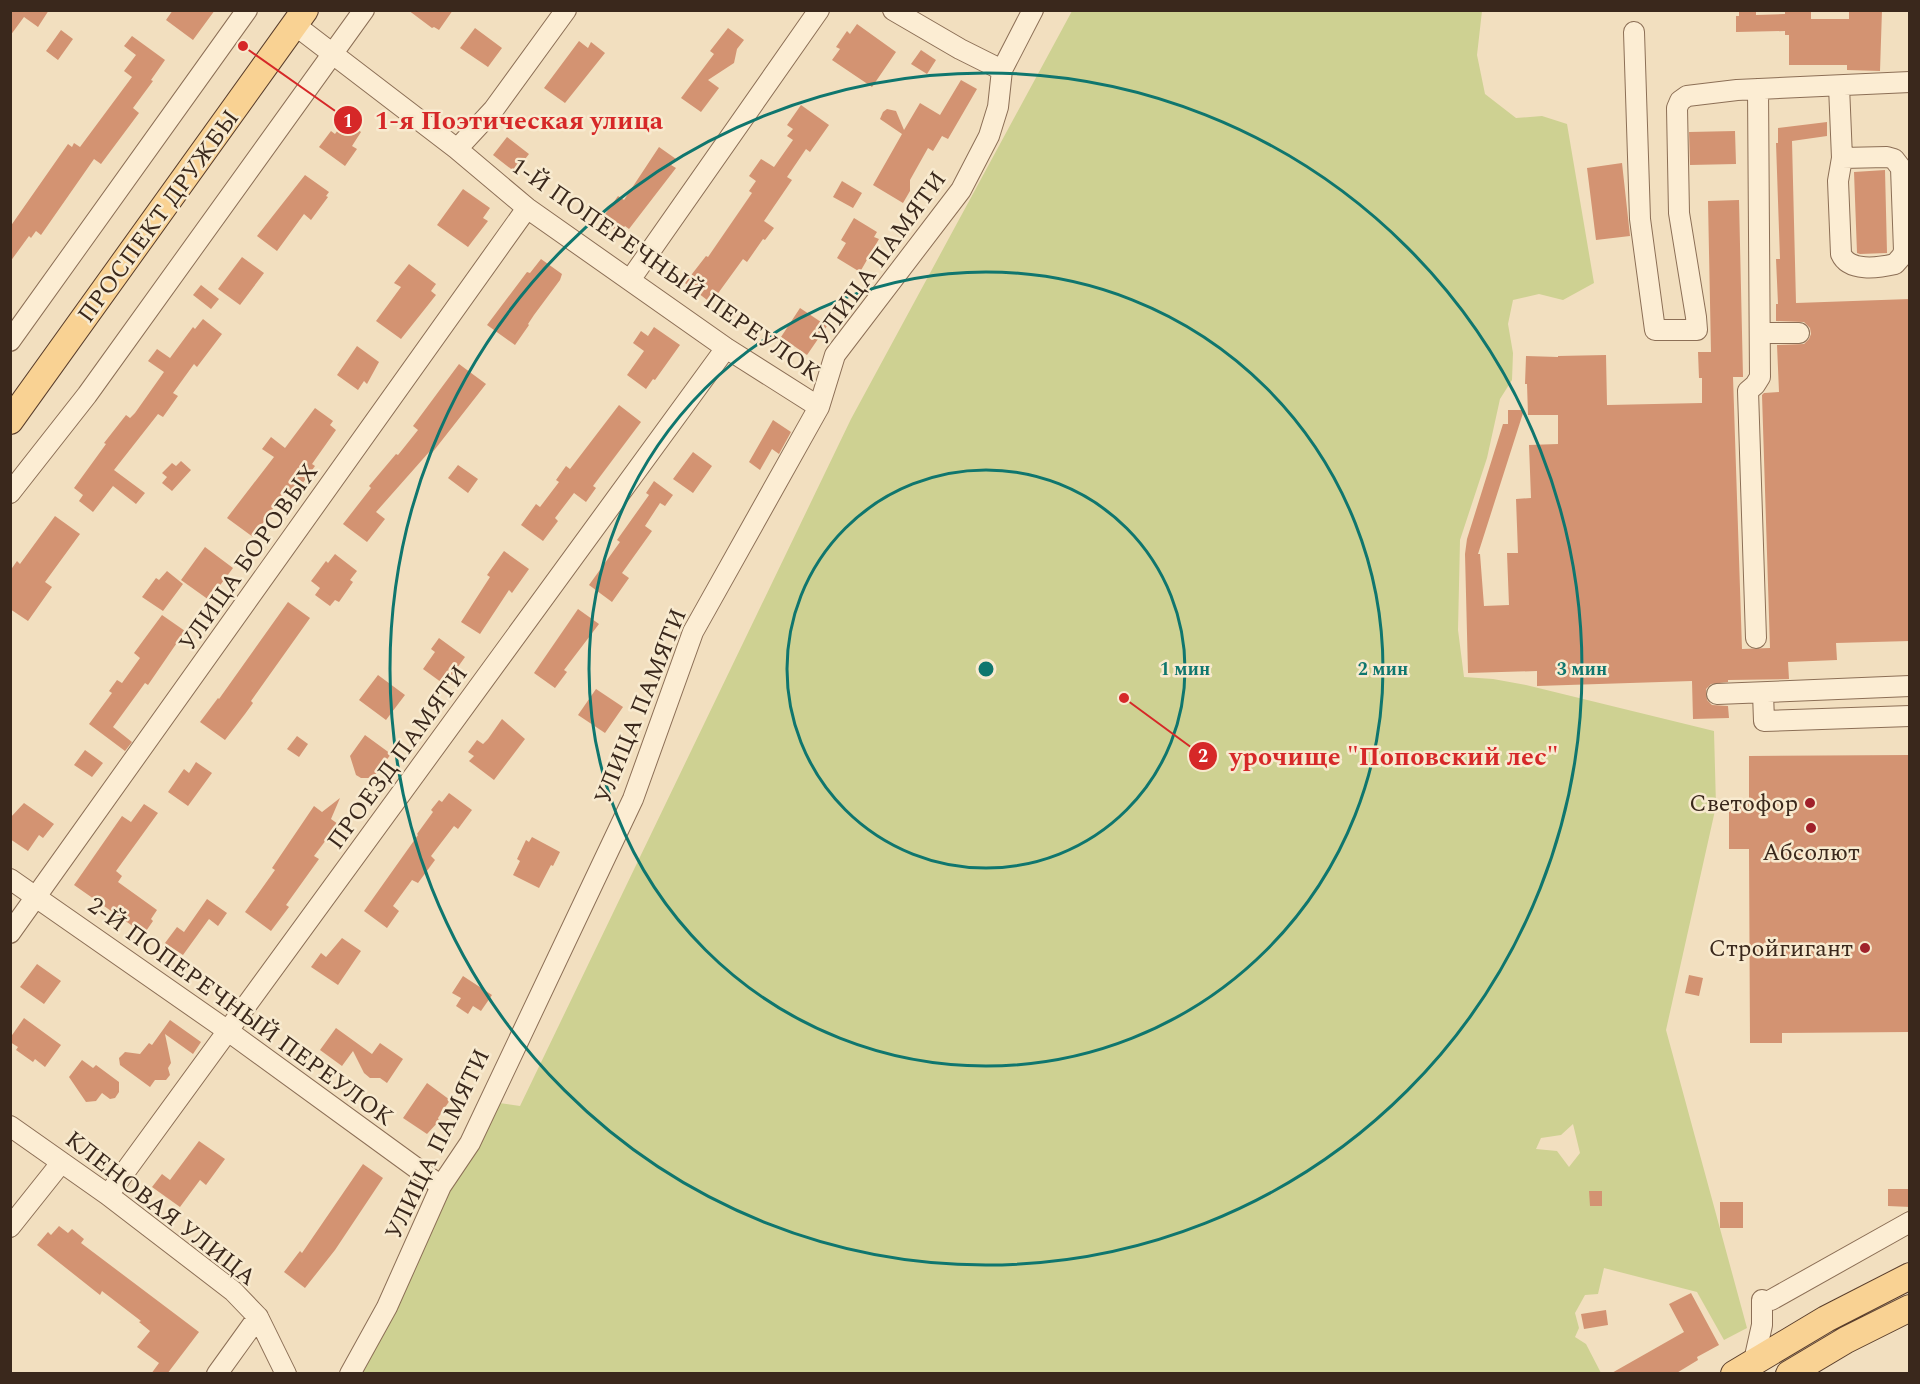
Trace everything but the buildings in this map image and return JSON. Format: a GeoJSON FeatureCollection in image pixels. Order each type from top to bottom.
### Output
{"type":"FeatureCollection","features":[{"type":"Feature","properties":{"kind":"main road","name":"ПРОСПЕКТ ДРУЖБЫ"},"geometry":{"type":"LineString","coordinates":[[10,422],[300,18]]}},
{"type":"Feature","properties":{"kind":"main road"},"geometry":{"type":"LineString","coordinates":[[1744,1367],[1826,1319],[1910,1276]]}},
{"type":"Feature","properties":{"kind":"main road"},"geometry":{"type":"LineString","coordinates":[[1789,1374],[1846,1340],[1910,1308]]}},
{"type":"Feature","properties":{"kind":"street"},"geometry":{"type":"LineString","coordinates":[[10,341],[247,10]]}},
{"type":"Feature","properties":{"kind":"street"},"geometry":{"type":"LineString","coordinates":[[10,493],[87,395],[363,10]]}},
{"type":"Feature","properties":{"kind":"street"},"geometry":{"type":"LineString","coordinates":[[457,149],[494,109],[566,10]]}},
{"type":"Feature","properties":{"kind":"street"},"geometry":{"type":"LineString","coordinates":[[630,280],[819,10]]}},
{"type":"Feature","properties":{"kind":"street"},"geometry":{"type":"LineString","coordinates":[[893,10],[960,50],[1002,70]]}},
{"type":"Feature","properties":{"kind":"street","name":"УЛИЦА ПАМЯТИ"},"geometry":{"type":"LineString","coordinates":[[350,1374],[387,1307],[441,1186],[470,1143],[633,799],[693,633],[819,407],[835,356],[962,190],[989,136],[998,107],[1002,70],[1033,10]]}},
{"type":"Feature","properties":{"kind":"street","name":"1-Й ПОПЕРЕЧНЫЙ ПЕРЕУЛОК"},"geometry":{"type":"LineString","coordinates":[[300,18],[332,54],[457,149],[527,208],[726,348],[819,407]]}},
{"type":"Feature","properties":{"kind":"street"},"geometry":{"type":"LineString","coordinates":[[1634,32],[1640,219],[1655,330],[1696,330],[1696,316],[1679,213],[1677,108],[1680,101],[1687,96],[1737,90],[1910,82]]}},
{"type":"Feature","properties":{"kind":"street"},"geometry":{"type":"LineString","coordinates":[[1839,86],[1842,158],[1838,181],[1841,254],[1843,260],[1849,265],[1858,267],[1895,264],[1904,251],[1901,168],[1894,159],[1887,157],[1842,158]]}},
{"type":"Feature","properties":{"kind":"street"},"geometry":{"type":"LineString","coordinates":[[1756,638],[1748,391],[1760,377],[1758,89]]}},
{"type":"Feature","properties":{"kind":"street","name":"УЛИЦА БОРОВЫХ"},"geometry":{"type":"LineString","coordinates":[[10,933],[38,898],[527,208]]}},
{"type":"Feature","properties":{"kind":"street"},"geometry":{"type":"LineString","coordinates":[[1760,333],[1799,333]]}},
{"type":"Feature","properties":{"kind":"street","name":"ПРОЕЗД ПАМЯТИ"},"geometry":{"type":"LineString","coordinates":[[108,1195],[726,348]]}},
{"type":"Feature","properties":{"kind":"street"},"geometry":{"type":"LineString","coordinates":[[1717,694],[1910,686]]}},
{"type":"Feature","properties":{"kind":"street"},"geometry":{"type":"LineString","coordinates":[[1763,693],[1764,721],[1910,716]]}},
{"type":"Feature","properties":{"kind":"street","name":"2-Й ПОПЕРЕЧНЫЙ ПЕРЕУЛОК"},"geometry":{"type":"LineString","coordinates":[[10,879],[228,1031],[441,1186]]}},
{"type":"Feature","properties":{"kind":"street","name":"КЛЕНОВАЯ УЛИЦА"},"geometry":{"type":"LineString","coordinates":[[10,1126],[108,1195],[232,1291],[258,1317],[286,1374]]}},
{"type":"Feature","properties":{"kind":"street"},"geometry":{"type":"LineString","coordinates":[[10,1227],[61,1163]]}},
{"type":"Feature","properties":{"kind":"street"},"geometry":{"type":"LineString","coordinates":[[1744,1367],[1762,1325],[1766,1300],[1910,1222]]}},
{"type":"Feature","properties":{"kind":"street"},"geometry":{"type":"LineString","coordinates":[[217,1374],[258,1317]]}},
{"type":"Feature","properties":{"kind":"green space"},"geometry":{"type":"Polygon","coordinates":[[[1072,11],[1482,11],[1477,55],[1485,94],[1516,118],[1542,116],[1567,124],[1594,283],[1563,300],[1539,294],[1513,300],[1508,324],[1513,353],[1512,380],[1500,399],[1487,458],[1460,540],[1458,630],[1464,677],[1526,685],[1714,731],[1716,806],[1666,1030],[1747,1328],[1724,1340],[1697,1292],[1604,1268],[1598,1294],[1585,1295],[1575,1313],[1579,1328],[1575,1337],[1586,1344],[1601,1373],[351,1374],[485,1101],[520,1106],[851,419],[1072,11]],[[1573,1124],[1561,1135],[1541,1138],[1536,1149],[1557,1151],[1569,1167],[1580,1153],[1573,1124]]]}},
{"type":"Feature","properties":{"kind":"place","name":"1-я Поэтическая улица"},"geometry":{"type":"Point","coordinates":[243,46]}},
{"type":"Feature","properties":{"kind":"place","name":"урочище \"Поповский лес\""},"geometry":{"type":"Point","coordinates":[1124,698]}},
{"type":"Feature","properties":{"kind":"place","name":"Светофор"},"geometry":{"type":"Point","coordinates":[1810,803]}},
{"type":"Feature","properties":{"kind":"place","name":"Абсолют"},"geometry":{"type":"Point","coordinates":[1811,828]}},
{"type":"Feature","properties":{"kind":"place","name":"Стройгигант"},"geometry":{"type":"Point","coordinates":[1865,948]}}]}
